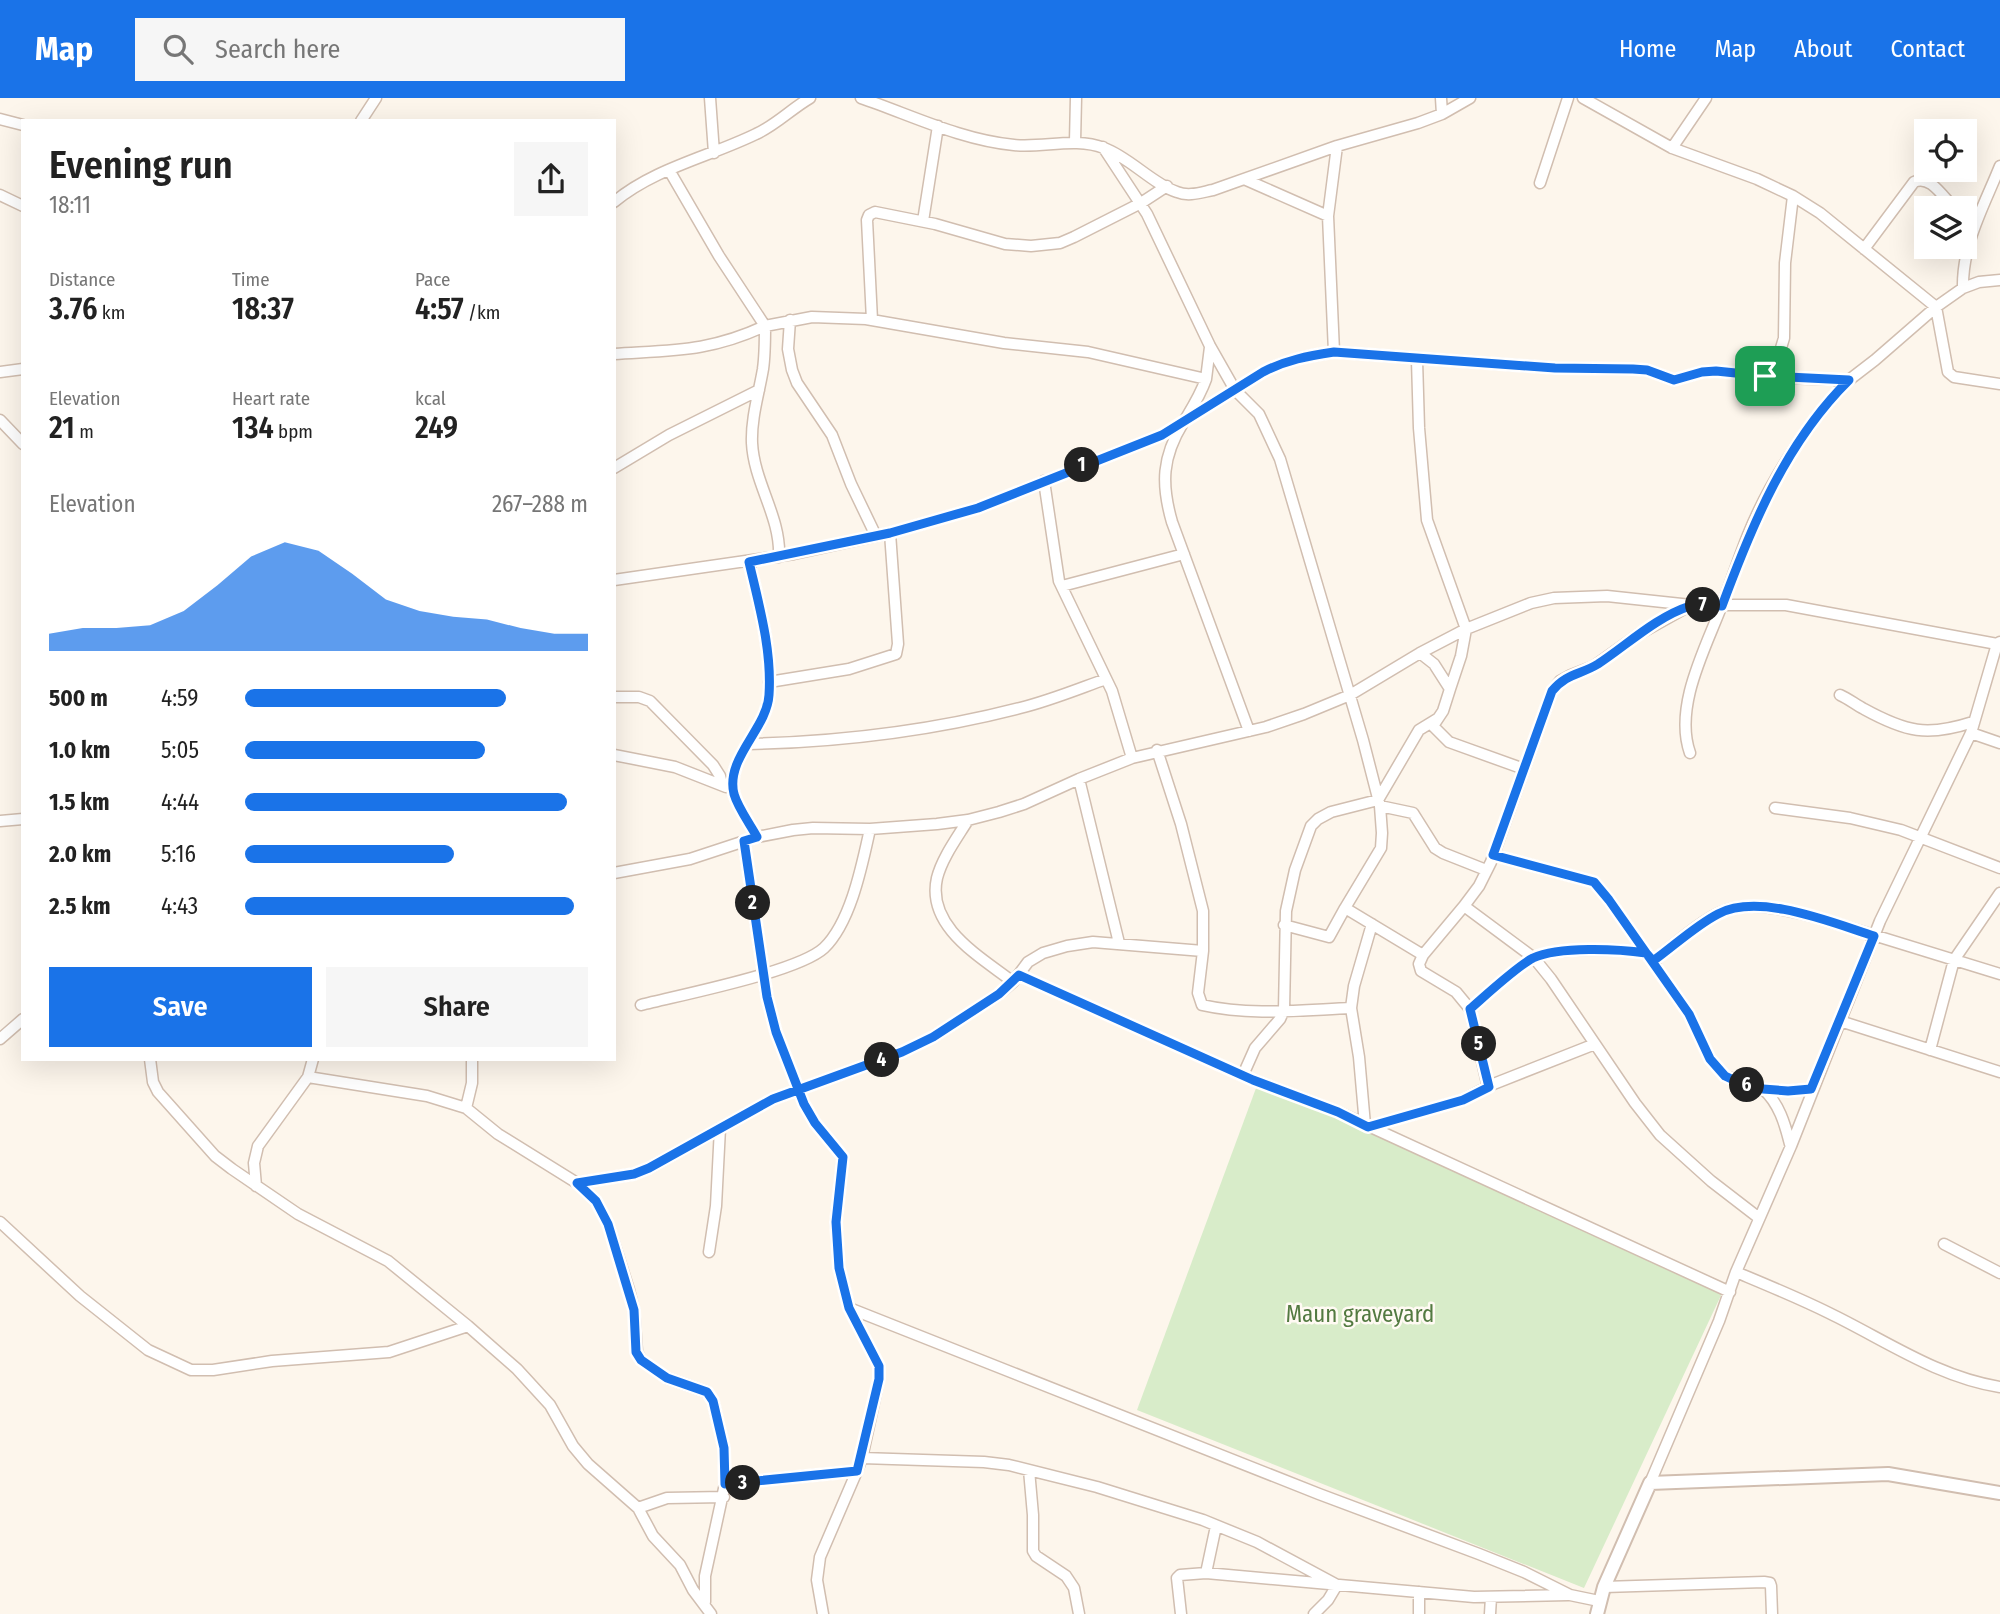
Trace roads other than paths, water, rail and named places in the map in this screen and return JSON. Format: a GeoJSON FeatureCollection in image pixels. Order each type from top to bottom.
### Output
{"type":"FeatureCollection","features":[{"type":"Feature","properties":{"kind":"street"},"geometry":{"type":"LineString","coordinates":[[362,119],[376,98]]}},
{"type":"Feature","properties":{"kind":"street"},"geometry":{"type":"LineString","coordinates":[[710,98],[714,152]]}},
{"type":"Feature","properties":{"kind":"street"},"geometry":{"type":"LineString","coordinates":[[616,200],[628,191],[669,170],[767,129],[810,98]]}},
{"type":"Feature","properties":{"kind":"street"},"geometry":{"type":"LineString","coordinates":[[861,98],[964,135],[1013,145],[1038,146],[1075,142],[1103,147],[1176,192],[1193,194],[1337,146],[1418,123],[1471,98]]}},
{"type":"Feature","properties":{"kind":"street"},"geometry":{"type":"LineString","coordinates":[[1075,142],[1076,98]]}},
{"type":"Feature","properties":{"kind":"street"},"geometry":{"type":"LineString","coordinates":[[1441,98],[1442,114]]}},
{"type":"Feature","properties":{"kind":"street"},"geometry":{"type":"LineString","coordinates":[[1540,183],[1568,98]]}},
{"type":"Feature","properties":{"kind":"street"},"geometry":{"type":"LineString","coordinates":[[1583,98],[1672,148],[1757,179],[1793,196],[1936,307],[1948,372],[1954,377],[2000,384]]}},
{"type":"Feature","properties":{"kind":"street"},"geometry":{"type":"LineString","coordinates":[[1672,148],[1706,98]]}},
{"type":"Feature","properties":{"kind":"street"},"geometry":{"type":"LineString","coordinates":[[0,119],[21,124]]}},
{"type":"Feature","properties":{"kind":"street"},"geometry":{"type":"LineString","coordinates":[[923,221],[938,126]]}},
{"type":"Feature","properties":{"kind":"street"},"geometry":{"type":"LineString","coordinates":[[1334,352],[1328,216],[1337,146]]}},
{"type":"Feature","properties":{"kind":"street"},"geometry":{"type":"LineString","coordinates":[[1103,147],[1141,203],[1210,346],[1235,390],[1259,414],[1280,459],[1379,803],[1381,848],[1329,937],[1284,925]]}},
{"type":"Feature","properties":{"kind":"street"},"geometry":{"type":"LineString","coordinates":[[1977,222],[2000,166]]}},
{"type":"Feature","properties":{"kind":"street"},"geometry":{"type":"LineString","coordinates":[[669,170],[719,256],[765,326],[765,347],[752,443],[760,483],[779,531],[779,557]]}},
{"type":"Feature","properties":{"kind":"street"},"geometry":{"type":"LineString","coordinates":[[1244,179],[1328,216]]}},
{"type":"Feature","properties":{"kind":"street"},"geometry":{"type":"LineString","coordinates":[[1864,249],[1914,182],[1927,180],[1942,196]]}},
{"type":"Feature","properties":{"kind":"street"},"geometry":{"type":"LineString","coordinates":[[872,320],[867,220],[869,215],[875,212],[923,221],[1005,244],[1031,246],[1060,243],[1141,203],[1167,186]]}},
{"type":"Feature","properties":{"kind":"street"},"geometry":{"type":"LineString","coordinates":[[0,195],[21,205]]}},
{"type":"Feature","properties":{"kind":"street"},"geometry":{"type":"LineString","coordinates":[[1765,376],[1784,338],[1785,263],[1793,196]]}},
{"type":"Feature","properties":{"kind":"street"},"geometry":{"type":"LineString","coordinates":[[1963,288],[1962,270],[1965,259]]}},
{"type":"Feature","properties":{"kind":"street"},"geometry":{"type":"LineString","coordinates":[[1690,753],[1687,733],[1689,694],[1702,653],[1765,498],[1817,416],[1849,380],[1936,307],[1963,288],[1979,282],[2000,280]]}},
{"type":"Feature","properties":{"kind":"street"},"geometry":{"type":"LineString","coordinates":[[616,354],[703,348],[735,339],[765,326],[812,317],[872,320],[1004,343],[1088,352],[1206,379]]}},
{"type":"Feature","properties":{"kind":"street"},"geometry":{"type":"LineString","coordinates":[[790,320],[788,349],[797,383],[832,435],[851,484],[876,536]]}},
{"type":"Feature","properties":{"kind":"street"},"geometry":{"type":"LineString","coordinates":[[1210,346],[1206,379],[1196,405],[1182,423],[1168,457],[1164,482],[1168,510],[1249,731]]}},
{"type":"Feature","properties":{"kind":"street"},"geometry":{"type":"LineString","coordinates":[[616,578],[779,557],[890,533],[978,508],[1142,443],[1182,423],[1280,363],[1298,357],[1334,352],[1555,368],[1633,369],[1647,370],[1674,380],[1716,371],[1849,380]]}},
{"type":"Feature","properties":{"kind":"street"},"geometry":{"type":"LineString","coordinates":[[1417,360],[1419,428],[1427,520],[1466,629],[1461,656],[1443,711],[1433,726],[1449,742],[1524,769]]}},
{"type":"Feature","properties":{"kind":"street"},"geometry":{"type":"LineString","coordinates":[[0,372],[21,369]]}},
{"type":"Feature","properties":{"kind":"street"},"geometry":{"type":"LineString","coordinates":[[616,467],[669,435],[759,390]]}},
{"type":"Feature","properties":{"kind":"street"},"geometry":{"type":"LineString","coordinates":[[0,420],[21,442]]}},
{"type":"Feature","properties":{"kind":"street"},"geometry":{"type":"LineString","coordinates":[[1044,481],[1057,570],[1062,586],[1106,679],[1132,758]]}},
{"type":"Feature","properties":{"kind":"street"},"geometry":{"type":"LineString","coordinates":[[769,682],[849,669],[896,653],[898,643],[890,533]]}},
{"type":"Feature","properties":{"kind":"street"},"geometry":{"type":"LineString","coordinates":[[1062,586],[1184,555]]}},
{"type":"Feature","properties":{"kind":"street"},"geometry":{"type":"LineString","coordinates":[[734,794],[737,766],[766,709],[769,697],[767,643],[749,562]]}},
{"type":"Feature","properties":{"kind":"street"},"geometry":{"type":"LineString","coordinates":[[616,873],[690,859],[757,837],[813,828],[870,829],[968,820],[1024,804],[1132,758],[1157,750],[1249,731],[1304,714],[1350,695],[1466,629],[1531,603],[1563,597],[1607,596],[1691,605],[1787,605],[1998,643],[1971,733],[1874,936],[1811,1089],[1791,1146],[1604,1587],[1598,1608],[1524,1572],[849,1308]]}},
{"type":"Feature","properties":{"kind":"street"},"geometry":{"type":"LineString","coordinates":[[1489,1087],[1470,1009],[1456,992],[1421,971],[1419,964],[1423,955],[1479,886],[1493,855],[1552,691],[1560,681],[1594,667],[1639,634],[1691,605]]}},
{"type":"Feature","properties":{"kind":"street"},"geometry":{"type":"LineString","coordinates":[[1420,653],[1434,664],[1450,689]]}},
{"type":"Feature","properties":{"kind":"street"},"geometry":{"type":"LineString","coordinates":[[747,744],[830,740],[936,725],[1019,709],[1106,679]]}},
{"type":"Feature","properties":{"kind":"street"},"geometry":{"type":"LineString","coordinates":[[1840,695],[1877,716],[1915,730],[1942,731],[1973,722]]}},
{"type":"Feature","properties":{"kind":"street"},"geometry":{"type":"LineString","coordinates":[[616,696],[639,697],[650,701],[713,765],[722,784]]}},
{"type":"Feature","properties":{"kind":"street"},"geometry":{"type":"LineString","coordinates":[[1379,803],[1419,730],[1437,719]]}},
{"type":"Feature","properties":{"kind":"street"},"geometry":{"type":"LineString","coordinates":[[1971,733],[2000,743]]}},
{"type":"Feature","properties":{"kind":"street"},"geometry":{"type":"LineString","coordinates":[[1157,750],[1200,894],[1203,911],[1203,951],[1198,993],[1202,1005],[1231,1010],[1351,1008]]}},
{"type":"Feature","properties":{"kind":"street"},"geometry":{"type":"LineString","coordinates":[[616,755],[675,767],[722,784],[734,794],[757,837]]}},
{"type":"Feature","properties":{"kind":"street"},"geometry":{"type":"LineString","coordinates":[[1079,779],[1119,943]]}},
{"type":"Feature","properties":{"kind":"street"},"geometry":{"type":"LineString","coordinates":[[1243,1075],[1255,1048],[1280,1019],[1284,1010],[1284,925],[1295,870],[1311,826],[1318,819],[1331,812],[1379,803],[1413,813],[1435,848],[1486,870]]}},
{"type":"Feature","properties":{"kind":"street"},"geometry":{"type":"LineString","coordinates":[[1775,808],[1850,818],[1901,830],[2000,867]]}},
{"type":"Feature","properties":{"kind":"street"},"geometry":{"type":"LineString","coordinates":[[0,821],[21,819]]}},
{"type":"Feature","properties":{"kind":"street"},"geometry":{"type":"LineString","coordinates":[[968,820],[950,849],[938,877],[938,904],[948,929],[1016,978],[1366,1126],[1730,1292]]}},
{"type":"Feature","properties":{"kind":"street"},"geometry":{"type":"LineString","coordinates":[[641,1005],[764,973],[807,959],[824,947],[838,928],[855,889],[870,829]]}},
{"type":"Feature","properties":{"kind":"street"},"geometry":{"type":"LineString","coordinates":[[744,841],[776,1032],[804,1104],[815,1123],[843,1157],[836,1205],[839,1268],[849,1308],[879,1366],[879,1379],[862,1458],[820,1557],[817,1580],[823,1614]]}},
{"type":"Feature","properties":{"kind":"street"},"geometry":{"type":"LineString","coordinates":[[1493,855],[1580,876],[1594,882],[1696,1025],[1710,1059],[1732,1079],[1763,1089],[1811,1089]]}},
{"type":"Feature","properties":{"kind":"street"},"geometry":{"type":"LineString","coordinates":[[1930,1050],[1954,960],[2000,893]]}},
{"type":"Feature","properties":{"kind":"street"},"geometry":{"type":"LineString","coordinates":[[1464,906],[1534,958],[1660,1135],[1711,1181],[1759,1217]]}},
{"type":"Feature","properties":{"kind":"street"},"geometry":{"type":"LineString","coordinates":[[1470,1009],[1534,958],[1582,950],[1649,957],[1732,908],[1746,906],[1791,911],[2000,974]]}},
{"type":"Feature","properties":{"kind":"street"},"geometry":{"type":"LineString","coordinates":[[1345,908],[1423,955]]}},
{"type":"Feature","properties":{"kind":"street"},"geometry":{"type":"LineString","coordinates":[[1366,1126],[1351,1008],[1354,986],[1372,924]]}},
{"type":"Feature","properties":{"kind":"street"},"geometry":{"type":"LineString","coordinates":[[577,1183],[634,1174],[667,1159],[773,1099],[912,1047],[953,1025],[1016,978],[1028,962],[1043,953],[1093,942],[1203,951]]}},
{"type":"Feature","properties":{"kind":"street"},"geometry":{"type":"LineString","coordinates":[[0,1039],[21,1021]]}},
{"type":"Feature","properties":{"kind":"street"},"geometry":{"type":"LineString","coordinates":[[1840,1021],[2000,1072]]}},
{"type":"Feature","properties":{"kind":"street"},"geometry":{"type":"LineString","coordinates":[[1366,1126],[1463,1100],[1595,1044]]}},
{"type":"Feature","properties":{"kind":"street"},"geometry":{"type":"LineString","coordinates":[[150,1061],[153,1082],[164,1100],[215,1156],[298,1214],[388,1261],[468,1326],[538,1390],[550,1405],[573,1446],[588,1464],[638,1508],[653,1536],[680,1565],[693,1590],[705,1602],[711,1614]]}},
{"type":"Feature","properties":{"kind":"street"},"geometry":{"type":"LineString","coordinates":[[256,1186],[254,1163],[258,1146],[308,1077],[312,1061]]}},
{"type":"Feature","properties":{"kind":"street"},"geometry":{"type":"LineString","coordinates":[[466,1108],[472,1083],[472,1061]]}},
{"type":"Feature","properties":{"kind":"street"},"geometry":{"type":"LineString","coordinates":[[308,1077],[427,1096],[466,1108],[498,1134],[577,1183],[596,1201],[608,1224],[634,1310],[636,1352],[641,1360],[667,1378],[707,1392],[713,1401],[724,1448],[725,1484],[705,1576],[705,1602]]}},
{"type":"Feature","properties":{"kind":"street"},"geometry":{"type":"LineString","coordinates":[[1763,1089],[1774,1101],[1784,1121],[1791,1146]]}},
{"type":"Feature","properties":{"kind":"street"},"geometry":{"type":"LineString","coordinates":[[709,1252],[716,1206],[720,1128]]}},
{"type":"Feature","properties":{"kind":"street"},"geometry":{"type":"LineString","coordinates":[[0,1222],[80,1296],[148,1350],[191,1370],[389,1352],[468,1326]]}},
{"type":"Feature","properties":{"kind":"street"},"geometry":{"type":"LineString","coordinates":[[1944,1244],[2000,1273]]}},
{"type":"Feature","properties":{"kind":"street"},"geometry":{"type":"LineString","coordinates":[[1736,1272],[1830,1313],[1920,1362],[1963,1378],[2000,1387]]}},
{"type":"Feature","properties":{"kind":"street"},"geometry":{"type":"LineString","coordinates":[[862,1458],[984,1462],[1029,1469],[1143,1501],[1216,1526],[1257,1542],[1337,1585]]}},
{"type":"Feature","properties":{"kind":"street"},"geometry":{"type":"LineString","coordinates":[[1029,1469],[1033,1551],[1036,1556],[1066,1576],[1074,1588],[1079,1614]]}},
{"type":"Feature","properties":{"kind":"street"},"geometry":{"type":"LineString","coordinates":[[725,1484],[857,1471]]}},
{"type":"Feature","properties":{"kind":"street"},"geometry":{"type":"LineString","coordinates":[[1650,1483],[1888,1474],[2000,1493]]}},
{"type":"Feature","properties":{"kind":"street"},"geometry":{"type":"LineString","coordinates":[[638,1508],[667,1498],[724,1497]]}},
{"type":"Feature","properties":{"kind":"street"},"geometry":{"type":"LineString","coordinates":[[1206,1573],[1216,1526]]}},
{"type":"Feature","properties":{"kind":"street"},"geometry":{"type":"LineString","coordinates":[[1181,1614],[1177,1578],[1180,1575],[1206,1573],[1491,1597],[1570,1595]]}},
{"type":"Feature","properties":{"kind":"street"},"geometry":{"type":"LineString","coordinates":[[1604,1587],[1764,1581],[1771,1586],[1772,1614]]}},
{"type":"Feature","properties":{"kind":"street"},"geometry":{"type":"LineString","coordinates":[[1314,1614],[1328,1600],[1337,1585]]}},
{"type":"Feature","properties":{"kind":"street"},"geometry":{"type":"LineString","coordinates":[[1419,1592],[1419,1614]]}},
{"type":"Feature","properties":{"kind":"street"},"geometry":{"type":"LineString","coordinates":[[1490,1614],[1491,1597]]}},
{"type":"Feature","properties":{"kind":"park label","name":"Maun graveyard"},"geometry":{"type":"Point","coordinates":[1360,1314]}}]}
